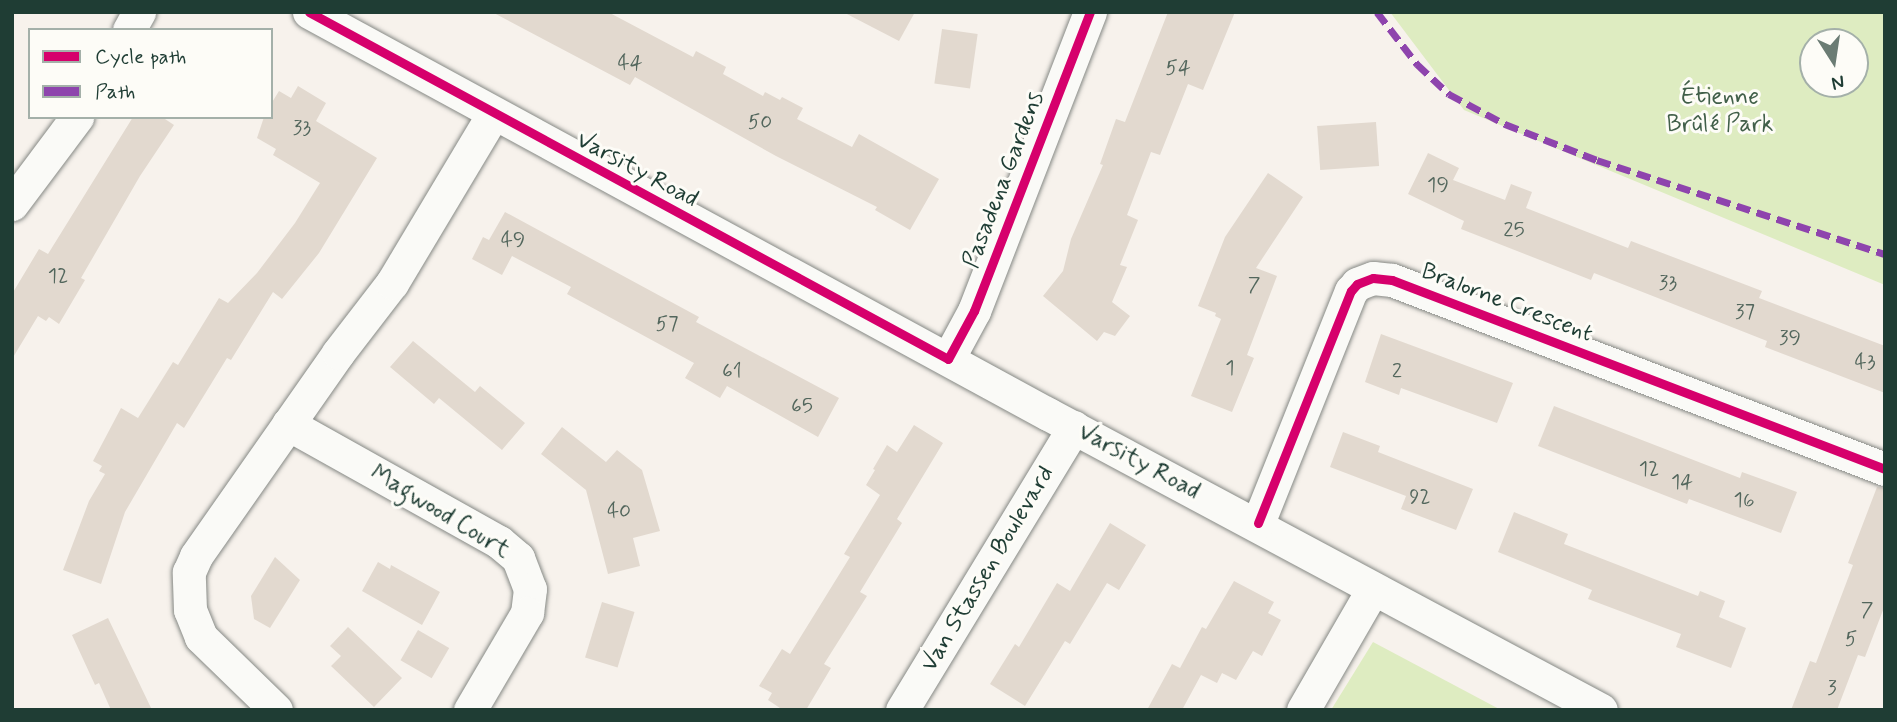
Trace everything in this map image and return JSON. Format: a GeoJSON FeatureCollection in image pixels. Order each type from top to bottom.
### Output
{"type":"FeatureCollection","features":[{"type":"Feature","properties":{"kind":"street"},"geometry":{"type":"LineString","coordinates":[[130,28],[139,12]]}},
{"type":"Feature","properties":{"kind":"street","name":"Varsity Road"},"geometry":{"type":"LineString","coordinates":[[309,12],[1074,428],[1258,523],[1581,705]]}},
{"type":"Feature","properties":{"kind":"street","name":"Pasadena Gardens"},"geometry":{"type":"LineString","coordinates":[[948,359],[974,312],[1090,12]]}},
{"type":"Feature","properties":{"kind":"street"},"geometry":{"type":"LineString","coordinates":[[276,710],[201,637],[192,619],[187,592],[189,572],[195,556],[338,353],[392,283],[493,114]]}},
{"type":"Feature","properties":{"kind":"street"},"geometry":{"type":"LineString","coordinates":[[12,204],[76,119]]}},
{"type":"Feature","properties":{"kind":"street","name":"Bralorne Crescent"},"geometry":{"type":"LineString","coordinates":[[1258,523],[1350,291],[1357,284],[1373,278],[1392,280],[1885,469]]}},
{"type":"Feature","properties":{"kind":"street","name":"Magwood Court"},"geometry":{"type":"LineString","coordinates":[[288,424],[499,542],[518,558],[530,589],[527,614],[470,710]]}},
{"type":"Feature","properties":{"kind":"street","name":"Van Stassen Boulevard"},"geometry":{"type":"LineString","coordinates":[[902,710],[1074,428]]}},
{"type":"Feature","properties":{"kind":"street"},"geometry":{"type":"LineString","coordinates":[[1303,710],[1373,589]]}},
{"type":"Feature","properties":{"kind":"green space","name":"Étienne Brûlé Park"},"geometry":{"type":"Polygon","coordinates":[[[1390,12],[1885,12],[1885,285],[1464,110],[1390,12]]]}},
{"type":"Feature","properties":{"kind":"green space"},"geometry":{"type":"Polygon","coordinates":[[[1373,642],[1501,710],[1331,710],[1373,642]]]}},
{"type":"Feature","properties":{"kind":"building"},"geometry":{"type":"Polygon","coordinates":[[[492,12],[608,12],[693,57],[696,51],[726,67],[723,74],[763,96],[765,92],[780,100],[782,97],[803,108],[797,119],[852,147],[859,134],[939,179],[910,230],[875,210],[877,207],[776,156],[635,77],[630,85],[492,12]]]}},
{"type":"Feature","properties":{"kind":"building"},"geometry":{"type":"Polygon","coordinates":[[[843,12],[915,12],[899,41],[843,12]]]}},
{"type":"Feature","properties":{"kind":"building"},"geometry":{"type":"Polygon","coordinates":[[[1168,12],[1235,12],[1203,90],[1188,84],[1160,155],[1151,152],[1127,215],[1138,220],[1120,265],[1127,267],[1112,302],[1130,316],[1115,336],[1104,332],[1097,341],[1043,296],[1063,271],[1071,239],[1103,165],[1100,164],[1116,119],[1125,122],[1168,12]]]}},
{"type":"Feature","properties":{"kind":"building"},"geometry":{"type":"Polygon","coordinates":[[[942,29],[978,34],[970,88],[934,83],[942,29]]]}},
{"type":"Feature","properties":{"kind":"building"},"geometry":{"type":"Polygon","coordinates":[[[298,86],[326,103],[316,121],[377,158],[319,253],[282,299],[273,292],[231,360],[227,358],[184,428],[177,423],[125,512],[101,584],[63,570],[89,501],[105,474],[99,471],[102,466],[93,461],[121,408],[138,418],[173,362],[178,365],[219,298],[228,303],[257,273],[295,223],[320,183],[273,155],[276,149],[257,138],[263,119],[273,119],[273,101],[279,91],[291,98],[298,86]]]}},
{"type":"Feature","properties":{"kind":"building"},"geometry":{"type":"Polygon","coordinates":[[[132,119],[165,119],[174,125],[140,176],[81,278],[85,280],[59,324],[49,317],[46,321],[38,316],[12,359],[12,294],[39,249],[48,254],[132,119]]]}},
{"type":"Feature","properties":{"kind":"building"},"geometry":{"type":"Polygon","coordinates":[[[1376,122],[1379,166],[1320,170],[1317,126],[1376,122]]]}},
{"type":"Feature","properties":{"kind":"building"},"geometry":{"type":"Polygon","coordinates":[[[1428,153],[1459,168],[1453,180],[1505,200],[1511,184],[1532,192],[1526,208],[1628,248],[1631,241],[1762,291],[1759,298],[1885,346],[1885,393],[1765,347],[1767,341],[1594,273],[1591,280],[1461,229],[1464,221],[1408,194],[1428,153]]]}},
{"type":"Feature","properties":{"kind":"building"},"geometry":{"type":"Polygon","coordinates":[[[1268,173],[1303,197],[1256,268],[1277,276],[1247,355],[1254,358],[1232,412],[1191,396],[1221,319],[1215,316],[1216,313],[1198,306],[1225,237],[1268,173]]]}},
{"type":"Feature","properties":{"kind":"building"},"geometry":{"type":"Polygon","coordinates":[[[505,212],[699,317],[696,322],[839,398],[818,437],[727,386],[720,398],[685,378],[694,363],[567,294],[571,287],[512,256],[502,275],[472,259],[483,237],[489,240],[505,212]]]}},
{"type":"Feature","properties":{"kind":"building"},"geometry":{"type":"Polygon","coordinates":[[[1381,334],[1513,383],[1497,423],[1401,388],[1399,395],[1365,382],[1381,334]]]}},
{"type":"Feature","properties":{"kind":"building"},"geometry":{"type":"Polygon","coordinates":[[[413,341],[475,392],[480,386],[525,423],[502,450],[439,398],[434,404],[390,367],[413,341]]]}},
{"type":"Feature","properties":{"kind":"building"},"geometry":{"type":"Polygon","coordinates":[[[1554,406],[1740,478],[1742,472],[1797,492],[1781,533],[1689,499],[1687,504],[1538,446],[1554,406]]]}},
{"type":"Feature","properties":{"kind":"building"},"geometry":{"type":"Polygon","coordinates":[[[914,425],[943,443],[897,519],[902,523],[860,592],[867,596],[824,664],[831,668],[806,710],[783,710],[768,700],[772,693],[759,686],[782,649],[790,654],[850,557],[844,554],[880,495],[866,485],[887,445],[897,452],[914,425]]]}},
{"type":"Feature","properties":{"kind":"building"},"geometry":{"type":"Polygon","coordinates":[[[562,427],[606,462],[617,450],[642,470],[660,531],[633,538],[640,566],[608,574],[586,490],[541,454],[562,427]]]}},
{"type":"Feature","properties":{"kind":"building"},"geometry":{"type":"Polygon","coordinates":[[[1343,432],[1380,446],[1378,452],[1473,489],[1456,530],[1401,509],[1406,496],[1330,467],[1343,432]]]}},
{"type":"Feature","properties":{"kind":"building"},"geometry":{"type":"Polygon","coordinates":[[[1877,487],[1885,488],[1885,605],[1865,657],[1858,655],[1837,710],[1791,710],[1810,661],[1816,663],[1853,565],[1848,563],[1877,487]]]}},
{"type":"Feature","properties":{"kind":"building"},"geometry":{"type":"Polygon","coordinates":[[[1514,512],[1568,534],[1564,544],[1698,596],[1700,591],[1725,601],[1719,617],[1746,628],[1731,668],[1676,647],[1681,634],[1588,599],[1592,590],[1498,552],[1514,512]]]}},
{"type":"Feature","properties":{"kind":"building"},"geometry":{"type":"Polygon","coordinates":[[[1110,523],[1146,545],[1119,590],[1107,583],[1070,644],[1065,641],[1025,706],[990,684],[1015,644],[1019,647],[1057,583],[1070,591],[1110,523]]]}},
{"type":"Feature","properties":{"kind":"building"},"geometry":{"type":"Polygon","coordinates":[[[275,557],[300,580],[270,628],[254,619],[251,596],[275,557]]]}},
{"type":"Feature","properties":{"kind":"building"},"geometry":{"type":"Polygon","coordinates":[[[378,562],[390,569],[391,565],[440,592],[422,625],[362,591],[378,562]]]}},
{"type":"Feature","properties":{"kind":"building"},"geometry":{"type":"Polygon","coordinates":[[[1234,581],[1274,602],[1268,613],[1281,620],[1262,656],[1253,651],[1236,680],[1222,673],[1217,683],[1201,675],[1182,710],[1147,710],[1172,664],[1180,668],[1202,627],[1206,629],[1234,581]]]}},
{"type":"Feature","properties":{"kind":"building"},"geometry":{"type":"Polygon","coordinates":[[[602,602],[635,612],[618,667],[585,657],[602,602]]]}},
{"type":"Feature","properties":{"kind":"building"},"geometry":{"type":"Polygon","coordinates":[[[108,618],[152,710],[111,710],[99,683],[95,685],[72,635],[108,618]]]}},
{"type":"Feature","properties":{"kind":"building"},"geometry":{"type":"Polygon","coordinates":[[[348,627],[402,678],[374,707],[331,666],[341,656],[330,646],[348,627]]]}},
{"type":"Feature","properties":{"kind":"building"},"geometry":{"type":"Polygon","coordinates":[[[418,630],[449,648],[432,678],[400,660],[418,630]]]}},
{"type":"Feature","properties":{"kind":"marked path"},"geometry":{"type":"LineString","coordinates":[[1377,12],[1417,64],[1449,94],[1505,124],[1597,160],[1885,254]]}},
{"type":"Feature","properties":{"kind":"cycle path"},"geometry":{"type":"LineString","coordinates":[[309,12],[948,359],[974,311],[1090,12]]}},
{"type":"Feature","properties":{"kind":"cycle path"},"geometry":{"type":"LineString","coordinates":[[1258,523],[1351,291],[1357,284],[1373,278],[1392,280],[1885,469]]}}]}
